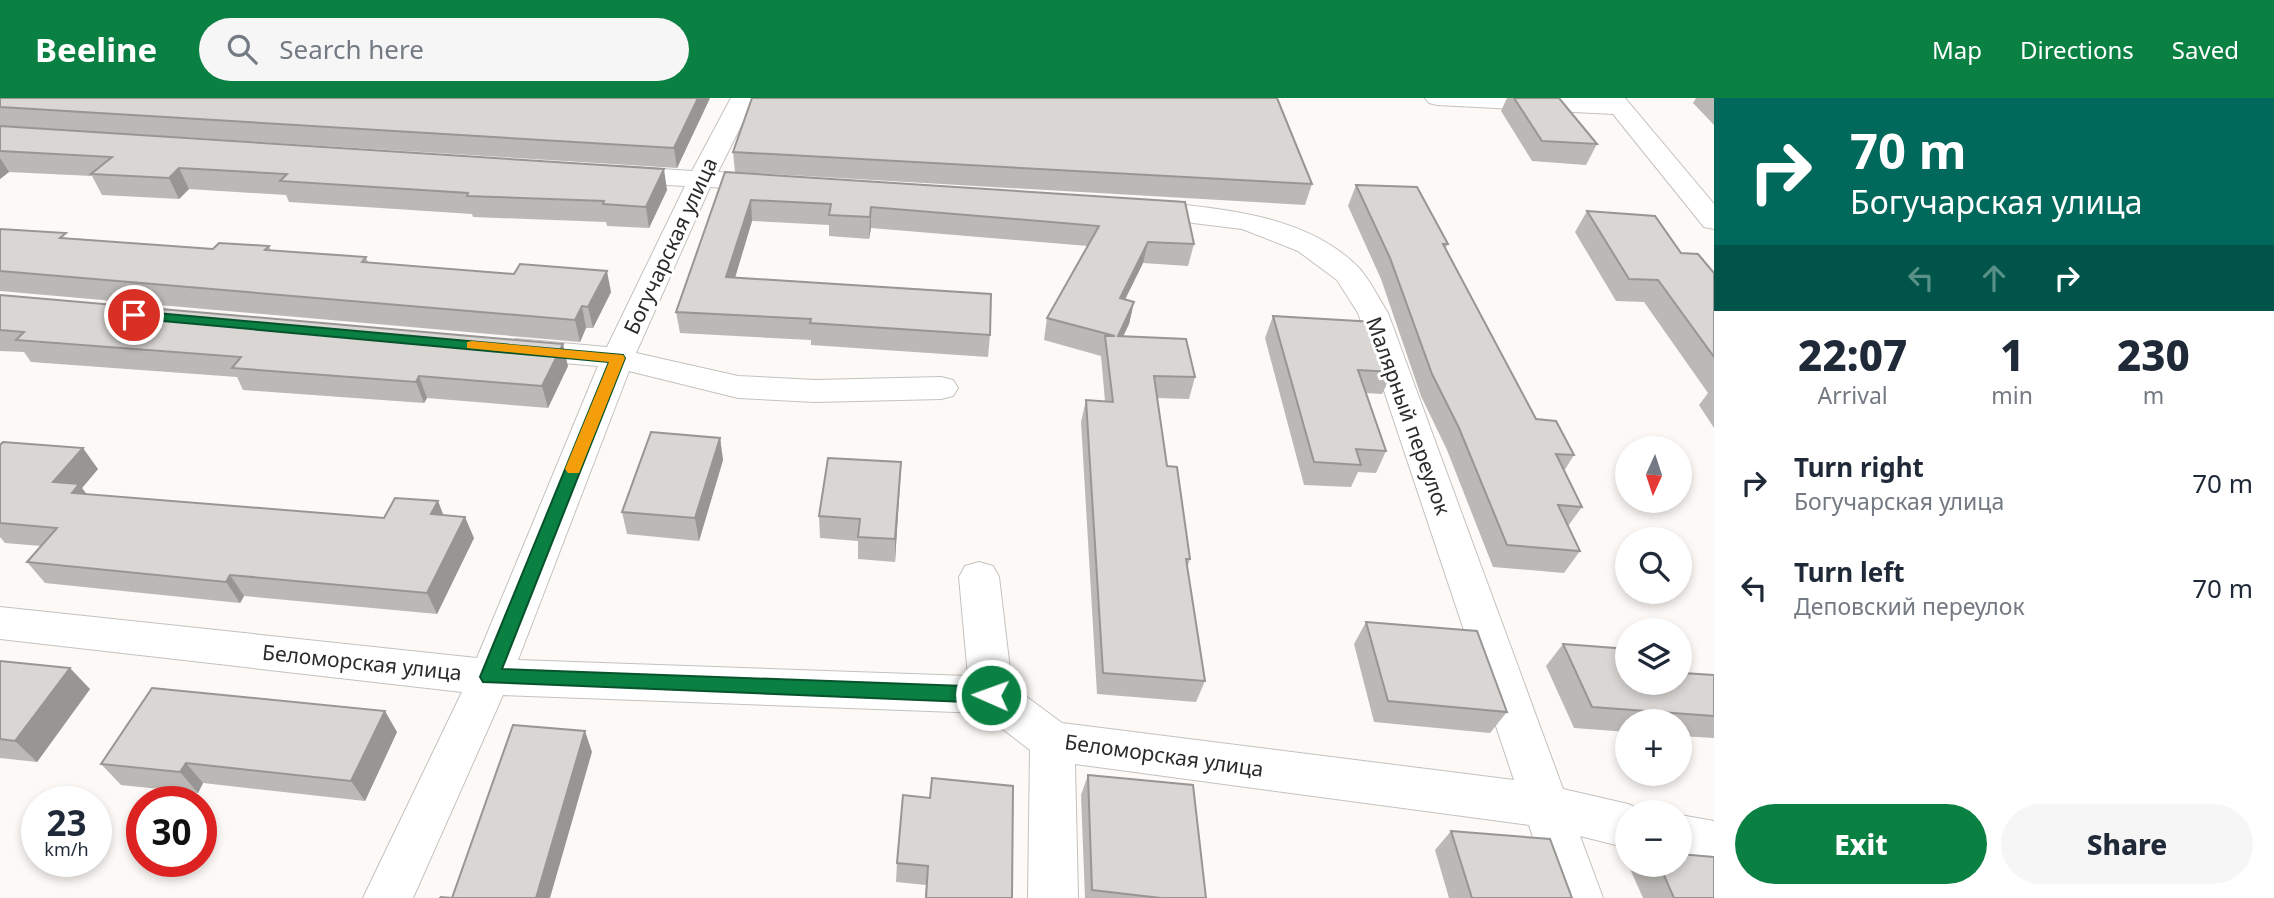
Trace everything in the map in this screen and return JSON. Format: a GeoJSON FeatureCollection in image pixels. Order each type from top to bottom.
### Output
{"type":"FeatureCollection","features":[{"type":"Feature","properties":{"kind":"street","name":"Богучарская улица"},"geometry":{"type":"LineString","coordinates":[[388,898],[489,677],[618,358],[701,179],[743,98]]}},
{"type":"Feature","properties":{"kind":"street"},"geometry":{"type":"LineString","coordinates":[[1437,98],[1617,102],[1714,221]]}},
{"type":"Feature","properties":{"kind":"street"},"geometry":{"type":"LineString","coordinates":[[591,172],[798,185]]}},
{"type":"Feature","properties":{"kind":"street","name":"Малярный переулок"},"geometry":{"type":"LineString","coordinates":[[1102,206],[1171,211],[1247,221],[1308,245],[1348,274],[1373,313],[1578,898]]}},
{"type":"Feature","properties":{"kind":"street"},"geometry":{"type":"LineString","coordinates":[[481,346],[618,358],[686,377],[738,387],[815,391],[941,388]]}},
{"type":"Feature","properties":{"kind":"street"},"geometry":{"type":"LineString","coordinates":[[979,577],[991,695]]}},
{"type":"Feature","properties":{"kind":"street","name":"Беломорская улица"},"geometry":{"type":"LineString","coordinates":[[0,623],[489,677],[991,695],[1052,741],[1545,806],[1615,823]]}},
{"type":"Feature","properties":{"kind":"street"},"geometry":{"type":"LineString","coordinates":[[1052,741],[1052,898]]}},
{"type":"Feature","properties":{"kind":"street"},"geometry":{"type":"LineString","coordinates":[[1692,840],[1714,844]]}},
{"type":"Feature","properties":{"kind":"building"},"geometry":{"type":"Polygon","coordinates":[[[0,98],[698,98],[674,148],[0,107],[0,98]]]}},
{"type":"Feature","properties":{"kind":"building"},"geometry":{"type":"Polygon","coordinates":[[[752,98],[1277,98],[1312,184],[733,152],[752,98]]]}},
{"type":"Feature","properties":{"kind":"building"},"geometry":{"type":"Polygon","coordinates":[[[1514,98],[1559,98],[1597,144],[1542,141],[1514,98]]]}},
{"type":"Feature","properties":{"kind":"building"},"geometry":{"type":"Polygon","coordinates":[[[0,126],[664,169],[646,207],[603,204],[604,201],[467,196],[468,193],[280,181],[287,174],[179,168],[169,178],[91,174],[112,157],[0,151],[0,126]]]}},
{"type":"Feature","properties":{"kind":"building"},"geometry":{"type":"Polygon","coordinates":[[[725,172],[1185,202],[1194,244],[1148,242],[1120,298],[1134,302],[1118,336],[1186,339],[1195,377],[1154,376],[1167,466],[1177,467],[1190,559],[1186,559],[1205,681],[1103,673],[1086,400],[1113,402],[1105,336],[1115,336],[1047,318],[1099,226],[871,207],[870,217],[829,215],[831,204],[751,200],[726,277],[991,294],[990,335],[810,323],[811,319],[676,312],[725,172]]]}},
{"type":"Feature","properties":{"kind":"building"},"geometry":{"type":"Polygon","coordinates":[[[1356,185],[1417,187],[1448,244],[1443,244],[1536,419],[1556,421],[1574,455],[1556,454],[1582,507],[1558,505],[1580,551],[1507,545],[1459,428],[1432,374],[1390,258],[1356,185]]]}},
{"type":"Feature","properties":{"kind":"building"},"geometry":{"type":"Polygon","coordinates":[[[1587,211],[1655,216],[1681,253],[1698,254],[1714,273],[1714,357],[1658,280],[1629,279],[1587,211]]]}},
{"type":"Feature","properties":{"kind":"building"},"geometry":{"type":"Polygon","coordinates":[[[0,229],[66,233],[60,238],[213,249],[219,243],[269,246],[265,250],[366,257],[362,262],[514,274],[520,264],[607,271],[588,307],[582,306],[575,320],[0,271],[0,229]]]}},
{"type":"Feature","properties":{"kind":"building"},"geometry":{"type":"Polygon","coordinates":[[[0,295],[563,344],[542,386],[419,376],[416,382],[232,368],[241,357],[16,340],[24,332],[0,330],[0,295]]]}},
{"type":"Feature","properties":{"kind":"building"},"geometry":{"type":"Polygon","coordinates":[[[1273,316],[1375,322],[1393,372],[1358,370],[1386,451],[1356,449],[1361,465],[1314,462],[1273,316]]]}},
{"type":"Feature","properties":{"kind":"building"},"geometry":{"type":"Polygon","coordinates":[[[651,432],[720,438],[695,518],[622,512],[651,432]]]}},
{"type":"Feature","properties":{"kind":"building"},"geometry":{"type":"Polygon","coordinates":[[[3,442],[83,448],[53,482],[79,484],[72,493],[384,518],[395,498],[438,501],[431,514],[465,517],[427,593],[230,575],[226,582],[27,562],[57,528],[0,523],[0,445],[3,442]]]}},
{"type":"Feature","properties":{"kind":"building"},"geometry":{"type":"Polygon","coordinates":[[[828,458],[901,462],[895,539],[858,537],[860,519],[819,516],[828,458]]]}},
{"type":"Feature","properties":{"kind":"building"},"geometry":{"type":"Polygon","coordinates":[[[1366,622],[1477,631],[1507,712],[1388,701],[1366,622]]]}},
{"type":"Feature","properties":{"kind":"building"},"geometry":{"type":"Polygon","coordinates":[[[1563,644],[1615,648],[1615,695],[1692,695],[1692,674],[1714,675],[1714,716],[1692,714],[1692,709],[1592,707],[1563,644]]]}},
{"type":"Feature","properties":{"kind":"building"},"geometry":{"type":"Polygon","coordinates":[[[0,661],[70,668],[15,741],[0,739],[0,661]]]}},
{"type":"Feature","properties":{"kind":"building"},"geometry":{"type":"Polygon","coordinates":[[[152,688],[385,711],[351,781],[186,763],[180,772],[101,764],[152,688]]]}},
{"type":"Feature","properties":{"kind":"building"},"geometry":{"type":"Polygon","coordinates":[[[513,725],[585,731],[536,898],[452,898],[513,725]]]}},
{"type":"Feature","properties":{"kind":"building"},"geometry":{"type":"Polygon","coordinates":[[[1088,775],[1193,785],[1206,898],[1161,898],[1092,890],[1088,775]]]}},
{"type":"Feature","properties":{"kind":"building"},"geometry":{"type":"Polygon","coordinates":[[[932,778],[1013,786],[1012,898],[926,898],[928,866],[897,863],[903,795],[930,798],[932,778]]]}},
{"type":"Feature","properties":{"kind":"building"},"geometry":{"type":"Polygon","coordinates":[[[1451,831],[1550,839],[1572,898],[1472,898],[1451,831]]]}},
{"type":"Feature","properties":{"kind":"building"},"geometry":{"type":"Polygon","coordinates":[[[1692,855],[1714,857],[1714,898],[1674,898],[1665,877],[1692,877],[1692,855]]]}},
{"type":"Feature","properties":{"kind":"slow traffic"},"geometry":{"type":"LineString","coordinates":[[472,345],[618,358],[573,469]]}},
{"type":"Feature","properties":{"kind":"route"},"geometry":{"type":"LineString","coordinates":[[134,315],[618,358],[489,677],[991,695]]}}]}
